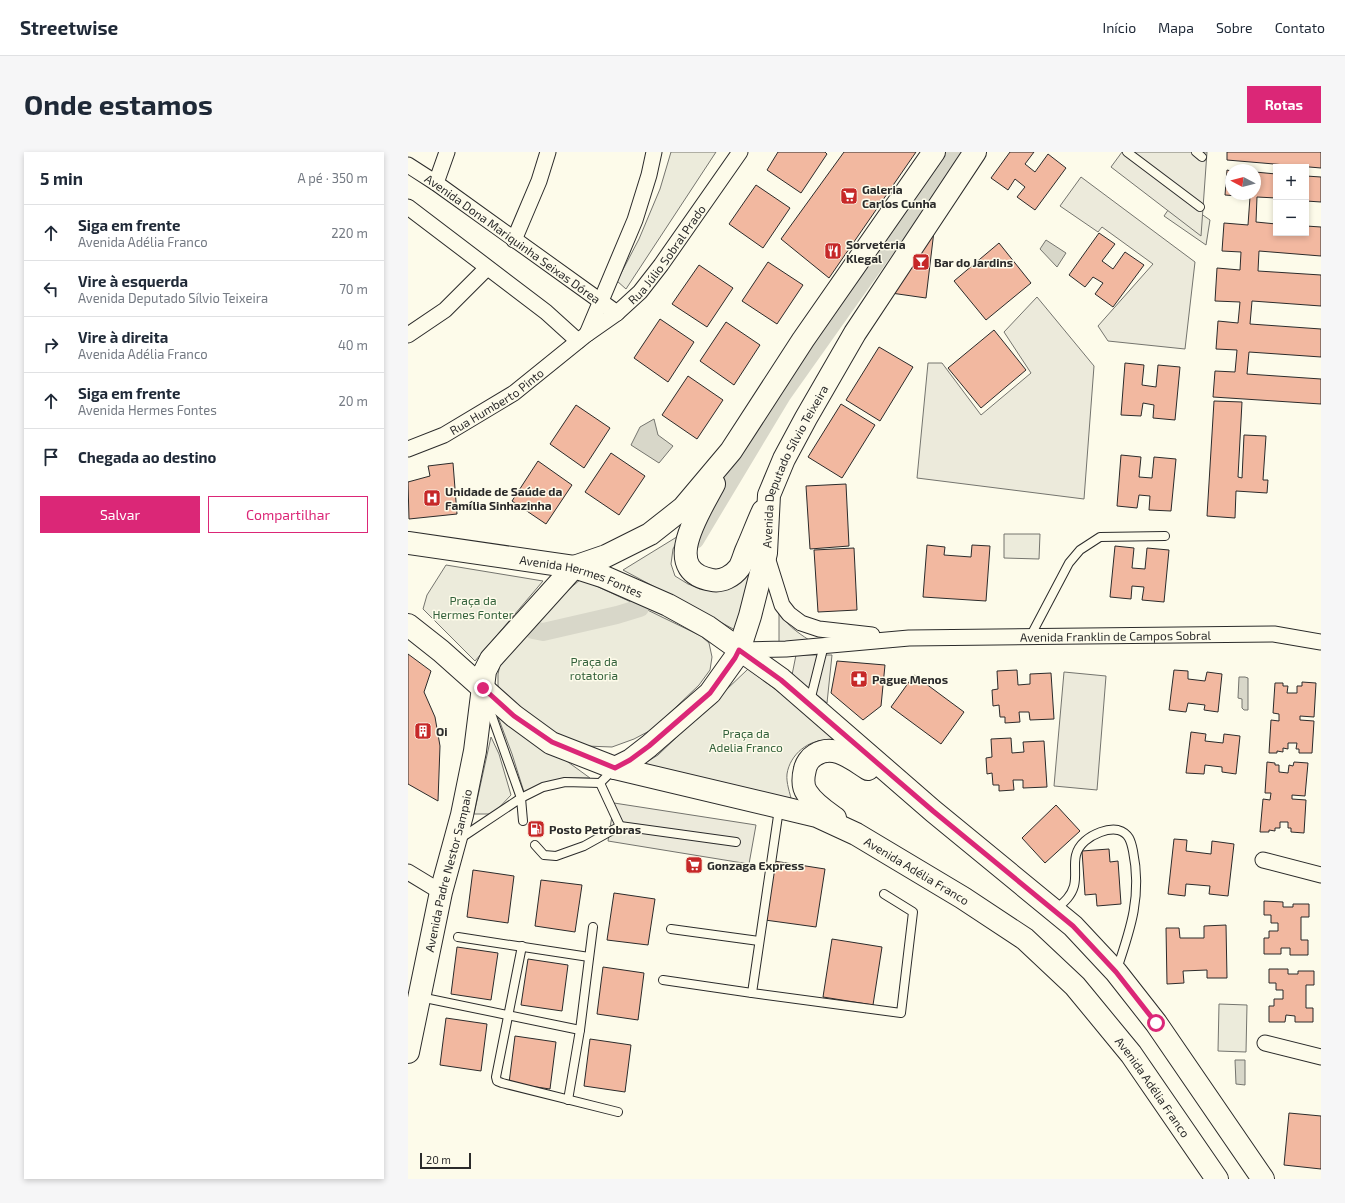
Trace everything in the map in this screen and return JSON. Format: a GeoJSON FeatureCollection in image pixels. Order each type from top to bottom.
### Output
{"type":"FeatureCollection","features":[{"type":"Feature","properties":{"kind":"main road"},"geometry":{"type":"LineString","coordinates":[[769,495],[739,568],[730,576],[717,581],[705,579],[692,572],[685,559],[686,547],[690,532],[731,451],[803,340],[934,152]]}},
{"type":"Feature","properties":{"kind":"main road","name":"Avenida Deputado Sílvio Teixeira"},"geometry":{"type":"LineString","coordinates":[[607,776],[649,746],[710,693],[735,658],[750,616],[766,553],[769,495],[784,459],[855,333],[975,152]]}},
{"type":"Feature","properties":{"kind":"main road"},"geometry":{"type":"LineString","coordinates":[[483,688],[485,671],[491,659],[574,567],[606,556],[650,534],[683,508],[731,451]]}},
{"type":"Feature","properties":{"kind":"main road","name":"Avenida Hermes Fontes"},"geometry":{"type":"LineString","coordinates":[[408,543],[574,567],[602,576],[668,605],[708,627],[739,650]]}},
{"type":"Feature","properties":{"kind":"main road"},"geometry":{"type":"LineString","coordinates":[[408,625],[441,651],[483,688]]}},
{"type":"Feature","properties":{"kind":"main road"},"geometry":{"type":"LineString","coordinates":[[739,650],[781,680],[933,811],[1073,926],[1116,972],[1156,1023],[1263,1179]]}},
{"type":"Feature","properties":{"kind":"main road","name":"Avenida Adélia Franco"},"geometry":{"type":"LineString","coordinates":[[483,688],[514,716],[552,742],[607,776],[779,807],[817,816],[856,834],[962,902],[1025,939],[1075,986],[1131,1054],[1217,1179]]}},
{"type":"Feature","properties":{"kind":"main road","name":"Avenida Padre Nestor Sampaio"},"geometry":{"type":"LineString","coordinates":[[408,1052],[440,892],[462,815],[475,751],[483,688]]}},
{"type":"Feature","properties":{"kind":"main road"},"geometry":{"type":"LineString","coordinates":[[856,834],[815,803],[806,792],[803,780],[806,766],[812,757],[821,751],[844,753],[933,811]]}},
{"type":"Feature","properties":{"kind":"street"},"geometry":{"type":"LineString","coordinates":[[436,183],[448,152]]}},
{"type":"Feature","properties":{"kind":"street"},"geometry":{"type":"LineString","coordinates":[[514,240],[539,181],[548,152]]}},
{"type":"Feature","properties":{"kind":"street"},"geometry":{"type":"LineString","coordinates":[[411,214],[583,338],[635,220],[649,175],[654,152]]}},
{"type":"Feature","properties":{"kind":"street","name":"Rua Júlio Sobral Prado"},"geometry":{"type":"LineString","coordinates":[[583,338],[617,313],[640,292],[661,265],[740,152]]}},
{"type":"Feature","properties":{"kind":"street","name":"Avenida Dona Mariquinha Seixas Dórea"},"geometry":{"type":"LineString","coordinates":[[408,165],[436,183],[514,240],[601,300],[617,313]]}},
{"type":"Feature","properties":{"kind":"street"},"geometry":{"type":"LineString","coordinates":[[408,335],[445,310],[487,268]]}},
{"type":"Feature","properties":{"kind":"street","name":"Rua Humberto Pinto"},"geometry":{"type":"LineString","coordinates":[[408,448],[444,435],[514,392],[583,338]]}},
{"type":"Feature","properties":{"kind":"street","name":"Avenida Franklin de Campos Sobral"},"geometry":{"type":"LineString","coordinates":[[766,553],[782,605],[789,614],[801,624],[819,629],[909,638]]}},
{"type":"Feature","properties":{"kind":"street","name":"Avenida Franklin de Campos Sobral"},"geometry":{"type":"LineString","coordinates":[[739,650],[786,649],[909,638],[1030,638],[1274,634],[1321,642]]}},
{"type":"Feature","properties":{"kind":"street"},"geometry":{"type":"LineString","coordinates":[[1263,860],[1321,875]]}},
{"type":"Feature","properties":{"kind":"street"},"geometry":{"type":"LineString","coordinates":[[408,872],[440,892]]}},
{"type":"Feature","properties":{"kind":"street"},"geometry":{"type":"LineString","coordinates":[[1265,1043],[1321,1057]]}},
{"type":"Feature","properties":{"kind":"lane"},"geometry":{"type":"LineString","coordinates":[[1127,152],[1200,207]]}},
{"type":"Feature","properties":{"kind":"lane"},"geometry":{"type":"LineString","coordinates":[[1030,638],[1069,563],[1080,550],[1100,537],[1165,536]]}},
{"type":"Feature","properties":{"kind":"lane"},"geometry":{"type":"LineString","coordinates":[[809,704],[824,645]]}},
{"type":"Feature","properties":{"kind":"lane"},"geometry":{"type":"LineString","coordinates":[[483,688],[493,723],[521,798],[523,821]]}},
{"type":"Feature","properties":{"kind":"lane"},"geometry":{"type":"LineString","coordinates":[[454,843],[475,827],[521,798],[543,787],[565,782],[607,776],[620,826]]}},
{"type":"Feature","properties":{"kind":"lane"},"geometry":{"type":"LineString","coordinates":[[752,993],[779,807]]}},
{"type":"Feature","properties":{"kind":"lane"},"geometry":{"type":"LineString","coordinates":[[535,845],[544,855],[556,856],[584,846],[620,826],[736,842]]}},
{"type":"Feature","properties":{"kind":"lane"},"geometry":{"type":"LineString","coordinates":[[1054,911],[1071,894],[1074,886],[1076,854],[1079,847],[1086,840],[1112,829],[1122,831],[1130,838],[1136,866],[1136,897],[1131,927],[1116,972]]}},
{"type":"Feature","properties":{"kind":"lane"},"geometry":{"type":"LineString","coordinates":[[663,980],[901,1013],[913,912],[884,894]]}},
{"type":"Feature","properties":{"kind":"lane"},"geometry":{"type":"LineString","coordinates":[[568,1100],[580,1030],[593,927]]}},
{"type":"Feature","properties":{"kind":"lane"},"geometry":{"type":"LineString","coordinates":[[671,929],[759,941]]}},
{"type":"Feature","properties":{"kind":"lane"},"geometry":{"type":"LineString","coordinates":[[458,937],[589,957]]}},
{"type":"Feature","properties":{"kind":"lane"},"geometry":{"type":"LineString","coordinates":[[522,946],[507,1015],[496,1077],[497,1081],[618,1112]]}},
{"type":"Feature","properties":{"kind":"lane"},"geometry":{"type":"LineString","coordinates":[[420,997],[580,1030]]}},
{"type":"Feature","properties":{"kind":"green space"},"geometry":{"type":"Polygon","coordinates":[[[671,152],[716,152],[626,289],[617,281],[639,239],[660,189],[671,152]]]}},
{"type":"Feature","properties":{"kind":"green space"},"geometry":{"type":"Polygon","coordinates":[[[1177,197],[1210,220],[1206,245],[1164,216],[1177,197]]]}},
{"type":"Feature","properties":{"kind":"green space"},"geometry":{"type":"Polygon","coordinates":[[[1004,534],[1040,534],[1039,559],[1004,558],[1004,534]]]}},
{"type":"Feature","properties":{"kind":"green space"},"geometry":{"type":"Polygon","coordinates":[[[680,535],[673,549],[671,564],[675,576],[688,584],[702,589],[713,591],[724,590],[758,555],[737,631],[623,570],[680,535]]]}},
{"type":"Feature","properties":{"kind":"green space","name":"Praça da Hermes Fonter"},"geometry":{"type":"Polygon","coordinates":[[[446,565],[543,581],[475,661],[423,609],[427,595],[446,565]]]}},
{"type":"Feature","properties":{"kind":"green space","name":"Praça da rotatoria"},"geometry":{"type":"Polygon","coordinates":[[[581,579],[701,636],[709,643],[712,657],[710,670],[699,685],[653,729],[634,739],[612,747],[586,746],[552,731],[504,696],[498,686],[500,665],[541,613],[581,579]]]}},
{"type":"Feature","properties":{"kind":"green space"},"geometry":{"type":"Polygon","coordinates":[[[779,611],[788,624],[809,640],[779,642],[779,611]]]}},
{"type":"Feature","properties":{"kind":"green space","name":"Praça da Adelia Franco"},"geometry":{"type":"Polygon","coordinates":[[[748,669],[850,745],[834,740],[822,740],[808,745],[796,754],[787,774],[792,802],[642,765],[658,755],[748,669]]]}},
{"type":"Feature","properties":{"kind":"green space"},"geometry":{"type":"Polygon","coordinates":[[[495,709],[590,778],[569,778],[549,782],[524,792],[512,754],[495,709]]]}},
{"type":"Feature","properties":{"kind":"green space"},"geometry":{"type":"Polygon","coordinates":[[[491,737],[499,754],[511,795],[493,814],[474,814],[491,737]]]}},
{"type":"Feature","properties":{"kind":"green space"},"geometry":{"type":"Polygon","coordinates":[[[1219,1004],[1247,1005],[1246,1052],[1218,1051],[1219,1004]]]}},
{"type":"Feature","properties":{"kind":"shaded area"},"geometry":{"type":"Polygon","coordinates":[[[1122,152],[1207,152],[1201,236],[1111,167],[1122,152]]]}},
{"type":"Feature","properties":{"kind":"shaded area"},"geometry":{"type":"Polygon","coordinates":[[[1081,177],[1195,262],[1185,349],[1108,341],[1098,326],[1153,264],[1102,227],[1098,232],[1060,206],[1081,177]]]}},
{"type":"Feature","properties":{"kind":"shaded area"},"geometry":{"type":"Polygon","coordinates":[[[1046,240],[1066,253],[1057,267],[1040,249],[1046,240]]]}},
{"type":"Feature","properties":{"kind":"shaded area"},"geometry":{"type":"Polygon","coordinates":[[[1037,297],[1094,366],[1084,499],[917,478],[928,363],[942,363],[981,415],[1031,373],[1004,332],[1037,297]]]}},
{"type":"Feature","properties":{"kind":"shaded area"},"geometry":{"type":"Polygon","coordinates":[[[654,419],[658,435],[673,446],[659,463],[631,445],[640,427],[654,419]]]}},
{"type":"Feature","properties":{"kind":"shaded area"},"geometry":{"type":"Polygon","coordinates":[[[796,655],[832,655],[827,703],[792,675],[796,655]]]}},
{"type":"Feature","properties":{"kind":"shaded area"},"geometry":{"type":"Polygon","coordinates":[[[1064,672],[1106,676],[1097,790],[1054,786],[1064,672]]]}},
{"type":"Feature","properties":{"kind":"shaded area"},"geometry":{"type":"Polygon","coordinates":[[[1239,677],[1248,678],[1248,710],[1244,710],[1242,708],[1242,699],[1238,698],[1239,677]]]}},
{"type":"Feature","properties":{"kind":"shaded area"},"geometry":{"type":"Polygon","coordinates":[[[614,803],[756,825],[749,864],[608,841],[614,803]]]}},
{"type":"Feature","properties":{"kind":"shaded area"},"geometry":{"type":"Polygon","coordinates":[[[1235,1060],[1245,1060],[1245,1085],[1236,1084],[1235,1060]]]}},
{"type":"Feature","properties":{"kind":"building"},"geometry":{"type":"Polygon","coordinates":[[[778,152],[825,152],[827,154],[801,193],[767,170],[778,152]]]}},
{"type":"Feature","properties":{"kind":"building","name":"Galeria Carlos Cunha"},"geometry":{"type":"Polygon","coordinates":[[[844,152],[916,152],[829,278],[781,239],[844,152]]]}},
{"type":"Feature","properties":{"kind":"building"},"geometry":{"type":"Polygon","coordinates":[[[1010,152],[1034,152],[1025,164],[1035,172],[1048,154],[1066,168],[1035,210],[1017,197],[1025,187],[1015,179],[1008,190],[991,178],[1010,152]]]}},
{"type":"Feature","properties":{"kind":"building"},"geometry":{"type":"Polygon","coordinates":[[[1227,152],[1321,152],[1321,168],[1309,167],[1309,164],[1274,164],[1227,160],[1227,152]]]}},
{"type":"Feature","properties":{"kind":"building"},"geometry":{"type":"Polygon","coordinates":[[[1261,173],[1273,174],[1273,198],[1261,197],[1261,173]]]}},
{"type":"Feature","properties":{"kind":"building"},"geometry":{"type":"Polygon","coordinates":[[[1309,176],[1321,177],[1321,202],[1309,201],[1309,176]]]}},
{"type":"Feature","properties":{"kind":"building"},"geometry":{"type":"Polygon","coordinates":[[[756,185],[790,208],[763,248],[729,224],[756,185]]]}},
{"type":"Feature","properties":{"kind":"building"},"geometry":{"type":"Polygon","coordinates":[[[1250,200],[1257,200],[1256,222],[1273,224],[1273,236],[1309,236],[1309,226],[1321,227],[1321,256],[1259,251],[1258,271],[1321,275],[1321,306],[1252,301],[1250,324],[1321,329],[1321,357],[1249,352],[1247,374],[1321,379],[1321,404],[1213,397],[1215,371],[1235,372],[1237,350],[1216,349],[1218,321],[1238,323],[1240,302],[1215,301],[1217,268],[1240,270],[1241,252],[1222,251],[1224,223],[1248,225],[1250,200]]]}},
{"type":"Feature","properties":{"kind":"building","name":"Bar do Jardins"},"geometry":{"type":"Polygon","coordinates":[[[934,231],[926,298],[891,293],[934,231]]]}},
{"type":"Feature","properties":{"kind":"building"},"geometry":{"type":"Polygon","coordinates":[[[1099,233],[1115,244],[1102,261],[1113,269],[1125,252],[1144,265],[1113,307],[1095,294],[1103,283],[1093,277],[1085,287],[1069,275],[1099,233]]]}},
{"type":"Feature","properties":{"kind":"building"},"geometry":{"type":"Polygon","coordinates":[[[999,243],[1031,283],[986,320],[954,281],[999,243]]]}},
{"type":"Feature","properties":{"kind":"building"},"geometry":{"type":"Polygon","coordinates":[[[768,262],[803,285],[777,324],[742,301],[768,262]]]}},
{"type":"Feature","properties":{"kind":"building"},"geometry":{"type":"Polygon","coordinates":[[[699,265],[733,288],[707,327],[672,304],[699,265]]]}},
{"type":"Feature","properties":{"kind":"building"},"geometry":{"type":"Polygon","coordinates":[[[660,319],[694,342],[668,382],[634,358],[660,319]]]}},
{"type":"Feature","properties":{"kind":"building"},"geometry":{"type":"Polygon","coordinates":[[[726,322],[760,345],[734,385],[700,361],[726,322]]]}},
{"type":"Feature","properties":{"kind":"building"},"geometry":{"type":"Polygon","coordinates":[[[994,330],[1026,370],[981,408],[948,368],[994,330]]]}},
{"type":"Feature","properties":{"kind":"building"},"geometry":{"type":"Polygon","coordinates":[[[879,347],[913,367],[880,421],[846,400],[879,347]]]}},
{"type":"Feature","properties":{"kind":"building"},"geometry":{"type":"Polygon","coordinates":[[[1125,363],[1144,365],[1142,385],[1156,387],[1158,365],[1180,367],[1175,420],[1153,418],[1154,405],[1143,403],[1141,416],[1121,415],[1125,363]]]}},
{"type":"Feature","properties":{"kind":"building"},"geometry":{"type":"Polygon","coordinates":[[[688,376],[723,400],[697,439],[662,415],[688,376]]]}},
{"type":"Feature","properties":{"kind":"building"},"geometry":{"type":"Polygon","coordinates":[[[1214,401],[1242,402],[1238,477],[1242,478],[1244,435],[1266,436],[1263,480],[1268,480],[1267,493],[1236,491],[1235,518],[1207,516],[1214,401]]]}},
{"type":"Feature","properties":{"kind":"building"},"geometry":{"type":"Polygon","coordinates":[[[841,404],[875,425],[842,478],[808,457],[841,404]]]}},
{"type":"Feature","properties":{"kind":"building"},"geometry":{"type":"Polygon","coordinates":[[[576,405],[610,428],[584,468],[550,444],[576,405]]]}},
{"type":"Feature","properties":{"kind":"building"},"geometry":{"type":"Polygon","coordinates":[[[611,453],[645,476],[619,515],[585,492],[611,453]]]}},
{"type":"Feature","properties":{"kind":"building"},"geometry":{"type":"Polygon","coordinates":[[[1121,455],[1141,457],[1139,477],[1152,478],[1154,457],[1176,459],[1171,511],[1149,510],[1150,496],[1139,495],[1137,508],[1117,506],[1121,455]]]}},
{"type":"Feature","properties":{"kind":"building"},"geometry":{"type":"Polygon","coordinates":[[[538,461],[572,485],[546,524],[512,501],[538,461]]]}},
{"type":"Feature","properties":{"kind":"building","name":"Unidade de Saúde da Família Sinhazinha"},"geometry":{"type":"Polygon","coordinates":[[[453,463],[457,514],[409,519],[408,482],[430,476],[428,466],[453,463]]]}},
{"type":"Feature","properties":{"kind":"building"},"geometry":{"type":"Polygon","coordinates":[[[846,484],[849,546],[810,549],[806,486],[846,484]]]}},
{"type":"Feature","properties":{"kind":"building"},"geometry":{"type":"Polygon","coordinates":[[[927,545],[945,547],[944,555],[971,557],[972,545],[990,546],[986,601],[923,597],[927,545]]]}},
{"type":"Feature","properties":{"kind":"building"},"geometry":{"type":"Polygon","coordinates":[[[1115,546],[1134,548],[1132,568],[1145,569],[1147,548],[1169,550],[1164,602],[1142,600],[1144,587],[1132,586],[1131,599],[1110,597],[1115,546]]]}},
{"type":"Feature","properties":{"kind":"building"},"geometry":{"type":"Polygon","coordinates":[[[854,548],[857,610],[818,612],[814,550],[854,548]]]}},
{"type":"Feature","properties":{"kind":"building","name":"Oi"},"geometry":{"type":"Polygon","coordinates":[[[408,654],[431,671],[424,692],[435,717],[440,746],[438,801],[408,784],[408,654]]]}},
{"type":"Feature","properties":{"kind":"building","name":"Pague Menos"},"geometry":{"type":"Polygon","coordinates":[[[837,661],[885,665],[881,706],[863,720],[831,693],[837,661]]]}},
{"type":"Feature","properties":{"kind":"building"},"geometry":{"type":"Polygon","coordinates":[[[1017,670],[1018,685],[1030,684],[1030,674],[1051,673],[1054,719],[1030,720],[1029,712],[1019,712],[1020,722],[1005,723],[1005,717],[1000,717],[999,705],[993,706],[992,690],[998,689],[997,671],[1017,670]]]}},
{"type":"Feature","properties":{"kind":"building"},"geometry":{"type":"Polygon","coordinates":[[[1174,670],[1188,671],[1188,679],[1205,681],[1207,672],[1222,674],[1218,712],[1204,710],[1205,705],[1188,703],[1186,712],[1169,710],[1174,670]]]}},
{"type":"Feature","properties":{"kind":"building"},"geometry":{"type":"Polygon","coordinates":[[[914,675],[964,712],[941,744],[891,707],[914,675]]]}},
{"type":"Feature","properties":{"kind":"building"},"geometry":{"type":"Polygon","coordinates":[[[1302,682],[1316,683],[1314,717],[1300,716],[1300,720],[1314,721],[1312,753],[1299,753],[1299,749],[1296,749],[1297,743],[1288,743],[1288,749],[1283,748],[1283,752],[1277,751],[1277,753],[1269,753],[1271,720],[1279,721],[1279,714],[1273,713],[1275,683],[1283,683],[1283,686],[1288,686],[1287,693],[1297,693],[1297,686],[1302,686],[1302,682]]]}},
{"type":"Feature","properties":{"kind":"building"},"geometry":{"type":"Polygon","coordinates":[[[1191,732],[1206,734],[1205,741],[1223,743],[1224,734],[1240,736],[1236,774],[1222,772],[1222,767],[1205,765],[1204,774],[1186,773],[1191,732]]]}},
{"type":"Feature","properties":{"kind":"building"},"geometry":{"type":"Polygon","coordinates":[[[1011,738],[1012,753],[1024,752],[1023,742],[1044,741],[1047,787],[1023,788],[1023,780],[1013,780],[1014,790],[999,791],[999,785],[993,785],[992,773],[987,774],[986,758],[992,757],[991,739],[1011,738]]]}},
{"type":"Feature","properties":{"kind":"building"},"geometry":{"type":"Polygon","coordinates":[[[1267,762],[1279,765],[1279,772],[1288,773],[1289,765],[1293,766],[1294,762],[1308,763],[1305,796],[1292,795],[1292,799],[1306,800],[1304,833],[1291,832],[1291,828],[1288,828],[1288,822],[1280,822],[1280,828],[1275,828],[1275,831],[1269,830],[1269,832],[1260,832],[1263,799],[1270,800],[1271,793],[1265,793],[1267,762]]]}},
{"type":"Feature","properties":{"kind":"building"},"geometry":{"type":"Polygon","coordinates":[[[1056,805],[1080,831],[1045,863],[1022,838],[1056,805]]]}},
{"type":"Feature","properties":{"kind":"building"},"geometry":{"type":"Polygon","coordinates":[[[1174,839],[1187,840],[1186,851],[1211,854],[1212,841],[1234,844],[1228,896],[1209,894],[1210,886],[1186,884],[1185,896],[1168,894],[1174,839]]]}},
{"type":"Feature","properties":{"kind":"building"},"geometry":{"type":"Polygon","coordinates":[[[1109,849],[1110,862],[1118,861],[1121,904],[1097,906],[1096,894],[1085,895],[1082,851],[1109,849]]]}},
{"type":"Feature","properties":{"kind":"building"},"geometry":{"type":"Polygon","coordinates":[[[774,861],[825,869],[816,927],[765,920],[774,861]]]}},
{"type":"Feature","properties":{"kind":"building"},"geometry":{"type":"Polygon","coordinates":[[[473,870],[514,876],[508,923],[467,917],[473,870]]]}},
{"type":"Feature","properties":{"kind":"building"},"geometry":{"type":"Polygon","coordinates":[[[541,880],[582,885],[575,932],[535,926],[541,880]]]}},
{"type":"Feature","properties":{"kind":"building"},"geometry":{"type":"Polygon","coordinates":[[[614,893],[655,899],[648,945],[607,940],[614,893]]]}},
{"type":"Feature","properties":{"kind":"building"},"geometry":{"type":"Polygon","coordinates":[[[1264,901],[1283,902],[1283,907],[1293,907],[1293,904],[1309,904],[1309,917],[1301,917],[1301,940],[1308,940],[1308,955],[1290,955],[1290,948],[1281,948],[1281,954],[1264,954],[1264,938],[1269,938],[1269,931],[1278,931],[1278,923],[1271,923],[1271,915],[1264,915],[1264,901]]]}},
{"type":"Feature","properties":{"kind":"building"},"geometry":{"type":"Polygon","coordinates":[[[1226,925],[1227,978],[1207,978],[1207,970],[1183,971],[1184,983],[1167,984],[1166,928],[1179,928],[1180,938],[1204,938],[1204,926],[1226,925]]]}},
{"type":"Feature","properties":{"kind":"building"},"geometry":{"type":"Polygon","coordinates":[[[832,939],[882,947],[873,1005],[823,997],[832,939]]]}},
{"type":"Feature","properties":{"kind":"building"},"geometry":{"type":"Polygon","coordinates":[[[457,947],[498,953],[491,1000],[451,994],[457,947]]]}},
{"type":"Feature","properties":{"kind":"building"},"geometry":{"type":"Polygon","coordinates":[[[528,959],[568,965],[562,1011],[521,1005],[528,959]]]}},
{"type":"Feature","properties":{"kind":"building"},"geometry":{"type":"Polygon","coordinates":[[[603,967],[644,973],[638,1020],[597,1014],[603,967]]]}},
{"type":"Feature","properties":{"kind":"building"},"geometry":{"type":"Polygon","coordinates":[[[1269,969],[1288,969],[1288,974],[1298,974],[1298,971],[1314,971],[1314,985],[1306,985],[1306,1008],[1313,1008],[1313,1022],[1295,1022],[1295,1016],[1286,1015],[1285,1022],[1269,1022],[1269,1006],[1274,1006],[1274,999],[1283,999],[1283,990],[1276,990],[1276,983],[1269,983],[1269,969]]]}},
{"type":"Feature","properties":{"kind":"building"},"geometry":{"type":"Polygon","coordinates":[[[446,1018],[487,1024],[481,1071],[440,1065],[446,1018]]]}},
{"type":"Feature","properties":{"kind":"building"},"geometry":{"type":"Polygon","coordinates":[[[515,1036],[556,1042],[550,1089],[509,1083],[515,1036]]]}},
{"type":"Feature","properties":{"kind":"building"},"geometry":{"type":"Polygon","coordinates":[[[590,1039],[631,1045],[625,1092],[584,1086],[590,1039]]]}},
{"type":"Feature","properties":{"kind":"building"},"geometry":{"type":"Polygon","coordinates":[[[1289,1113],[1321,1116],[1321,1169],[1284,1165],[1289,1113]]]}},
{"type":"Feature","properties":{"kind":"waterway"},"geometry":{"type":"LineString","coordinates":[[695,540],[782,395],[954,152]]}},
{"type":"Feature","properties":{"kind":"waterway"},"geometry":{"type":"LineString","coordinates":[[533,630],[543,632],[617,615],[640,608]]}},
{"type":"Feature","properties":{"kind":"place","name":"Galeria Carlos Cunha"},"geometry":{"type":"Point","coordinates":[849,196]}},
{"type":"Feature","properties":{"kind":"place","name":"Sorveteria Klegal"},"geometry":{"type":"Point","coordinates":[833,251]}},
{"type":"Feature","properties":{"kind":"place","name":"Bar do Jardins"},"geometry":{"type":"Point","coordinates":[921,262]}},
{"type":"Feature","properties":{"kind":"place","name":"Unidade de Saúde da Família Sinhazinha"},"geometry":{"type":"Point","coordinates":[432,498]}},
{"type":"Feature","properties":{"kind":"place","name":"Pague Menos"},"geometry":{"type":"Point","coordinates":[859,679]}},
{"type":"Feature","properties":{"kind":"place","name":"Oi"},"geometry":{"type":"Point","coordinates":[423,731]}},
{"type":"Feature","properties":{"kind":"place","name":"Posto Petrobras"},"geometry":{"type":"Point","coordinates":[536,829]}},
{"type":"Feature","properties":{"kind":"place","name":"Gonzaga Express"},"geometry":{"type":"Point","coordinates":[694,865]}},
{"type":"Feature","properties":{"kind":"route"},"geometry":{"type":"LineString","coordinates":[[483,688],[514,716],[552,742],[615,768],[630,760],[649,746],[710,693],[739,650],[781,680],[933,811],[1073,926],[1116,972],[1156,1023]]}}]}
